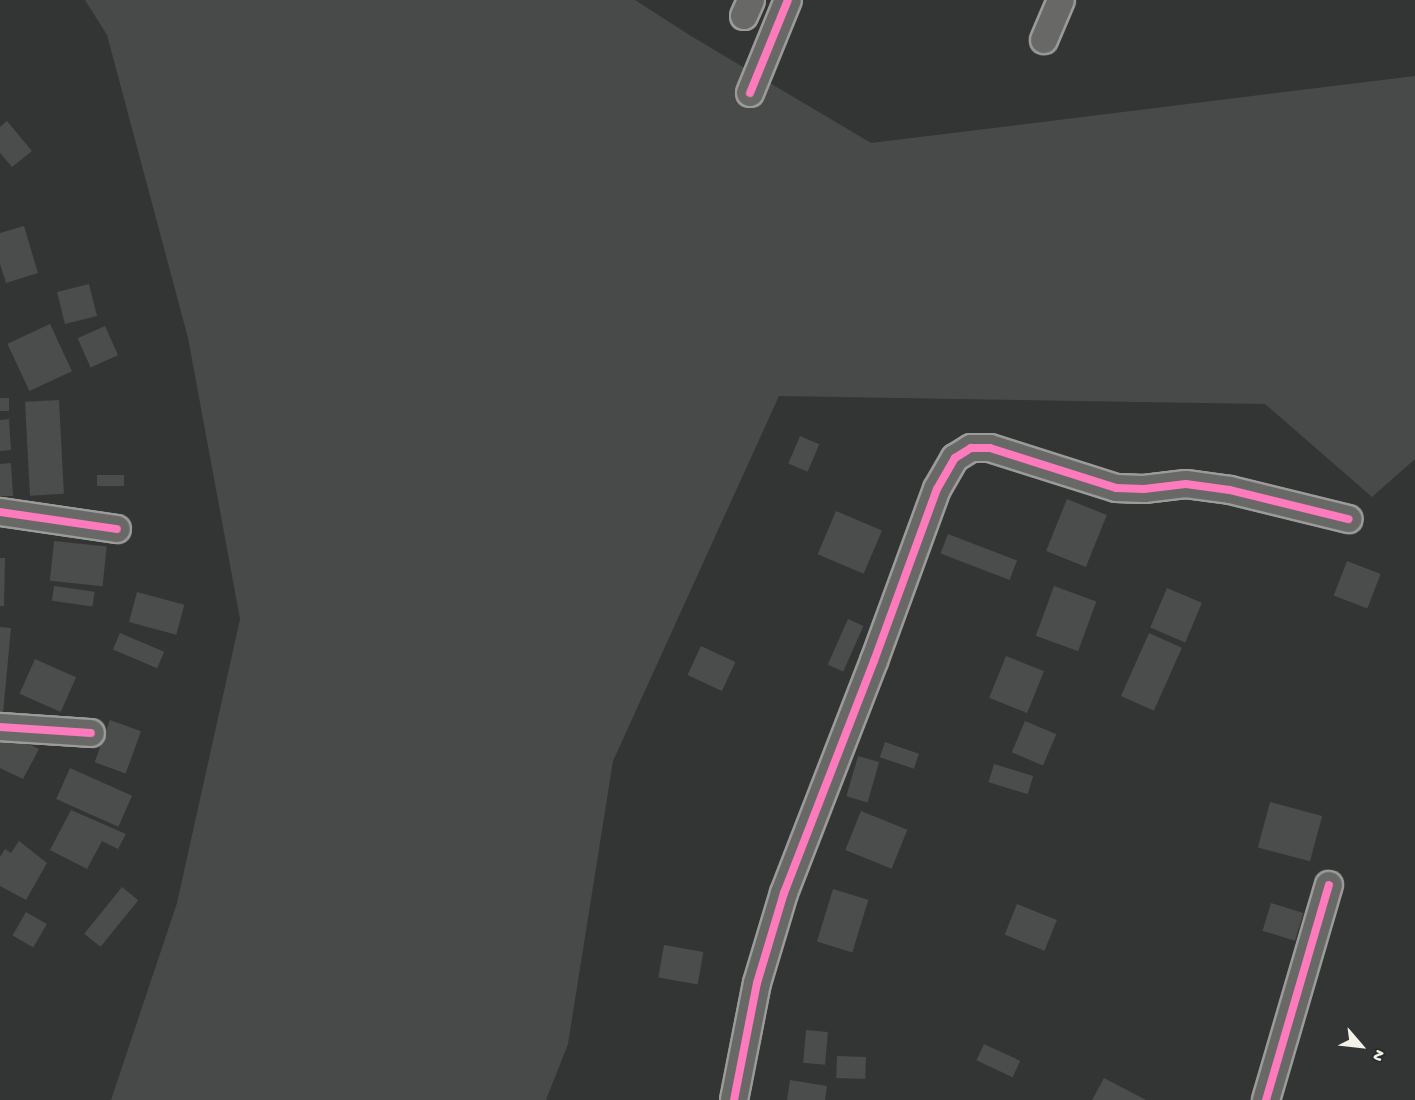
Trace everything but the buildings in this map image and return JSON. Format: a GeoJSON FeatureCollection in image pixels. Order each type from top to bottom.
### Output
{"type":"FeatureCollection","features":[{"type":"Feature","properties":{"kind":"street"},"geometry":{"type":"LineString","coordinates":[[750,93],[788,0]]}},
{"type":"Feature","properties":{"kind":"street"},"geometry":{"type":"LineString","coordinates":[[1044,40],[1061,0]]}},
{"type":"Feature","properties":{"kind":"street"},"geometry":{"type":"LineString","coordinates":[[734,1100],[757,983],[784,893],[874,661],[937,489],[955,458],[971,448],[990,448],[1116,488],[1144,489],[1186,484],[1230,490],[1348,519]]}},
{"type":"Feature","properties":{"kind":"street"},"geometry":{"type":"LineString","coordinates":[[0,512],[117,529]]}},
{"type":"Feature","properties":{"kind":"street"},"geometry":{"type":"LineString","coordinates":[[0,727],[91,733]]}},
{"type":"Feature","properties":{"kind":"street"},"geometry":{"type":"LineString","coordinates":[[1266,1100],[1329,885]]}},
{"type":"Feature","properties":{"kind":"shaded area"},"geometry":{"type":"Polygon","coordinates":[[[85,0],[635,0],[871,143],[1415,76],[1415,459],[1372,497],[1265,404],[779,396],[613,761],[568,1044],[546,1100],[111,1100],[177,903],[240,619],[188,338],[107,35],[85,0]]]}},
{"type":"Feature","properties":{"kind":"cycle path"},"geometry":{"type":"LineString","coordinates":[[750,93],[788,0]]}},
{"type":"Feature","properties":{"kind":"cycle path"},"geometry":{"type":"LineString","coordinates":[[734,1100],[757,983],[784,893],[874,661],[937,489],[955,458],[971,448],[990,448],[1116,488],[1144,489],[1186,484],[1230,490],[1348,519]]}},
{"type":"Feature","properties":{"kind":"cycle path"},"geometry":{"type":"LineString","coordinates":[[0,512],[117,529]]}},
{"type":"Feature","properties":{"kind":"cycle path"},"geometry":{"type":"LineString","coordinates":[[0,727],[91,733]]}},
{"type":"Feature","properties":{"kind":"cycle path"},"geometry":{"type":"LineString","coordinates":[[1266,1100],[1329,885]]}}]}
